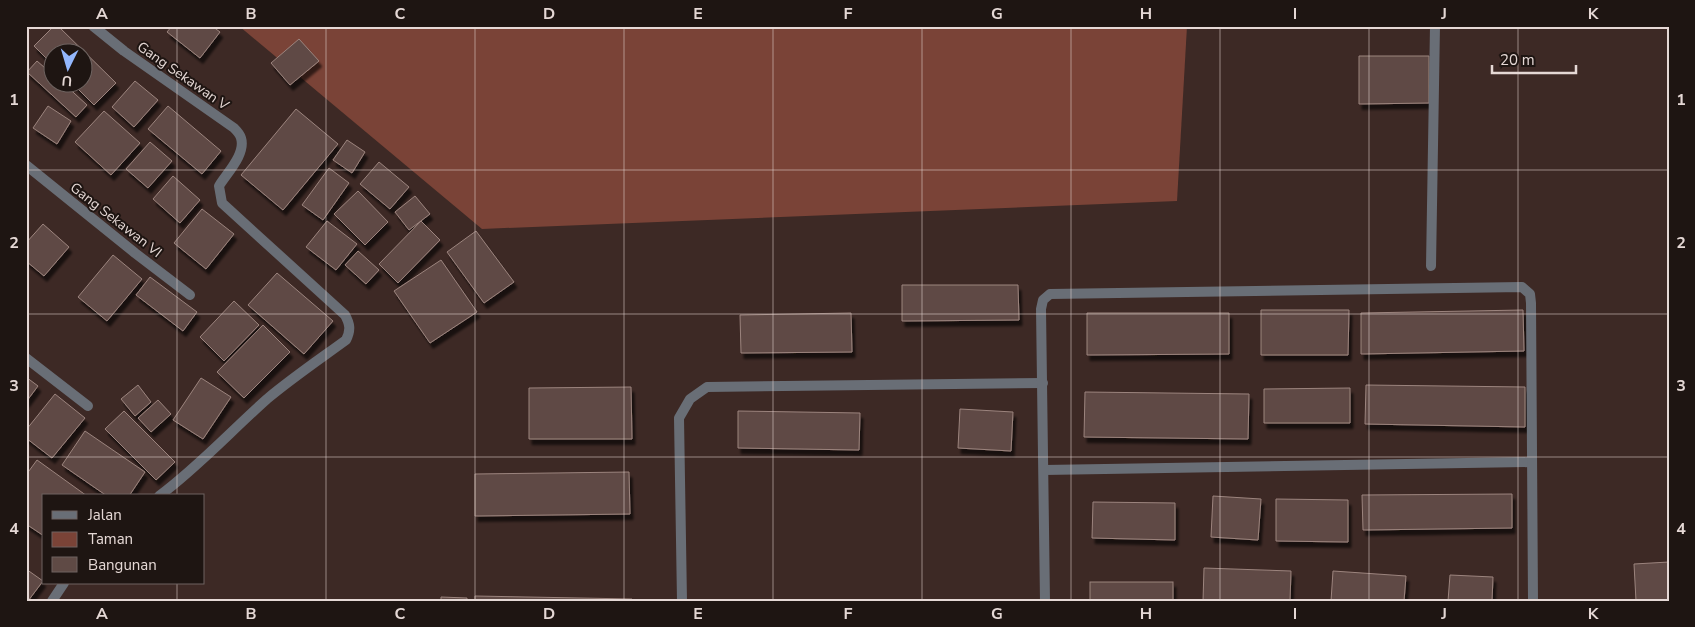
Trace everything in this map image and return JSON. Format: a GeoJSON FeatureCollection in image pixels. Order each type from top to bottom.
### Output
{"type":"FeatureCollection","features":[{"type":"Feature","properties":{"kind":"street","name":"Gang Sekawan V"},"geometry":{"type":"LineString","coordinates":[[93,26],[124,51],[234,128],[241,136],[242,147],[239,154],[219,186],[222,203],[345,315],[349,322],[350,331],[346,340],[269,398],[220,441],[181,480],[161,494]]}},
{"type":"Feature","properties":{"kind":"street"},"geometry":{"type":"LineString","coordinates":[[1431,266],[1435,26]]}},
{"type":"Feature","properties":{"kind":"street","name":"Gang Sekawan VI"},"geometry":{"type":"LineString","coordinates":[[26,165],[190,295]]}},
{"type":"Feature","properties":{"kind":"street"},"geometry":{"type":"LineString","coordinates":[[1045,601],[1041,309],[1043,300],[1050,294],[1522,286],[1530,294],[1531,303],[1533,601]]}},
{"type":"Feature","properties":{"kind":"street"},"geometry":{"type":"LineString","coordinates":[[26,358],[88,406]]}},
{"type":"Feature","properties":{"kind":"street"},"geometry":{"type":"LineString","coordinates":[[682,601],[679,418],[690,400],[707,387],[1043,383]]}},
{"type":"Feature","properties":{"kind":"street"},"geometry":{"type":"LineString","coordinates":[[1044,470],[1532,462]]}},
{"type":"Feature","properties":{"kind":"street"},"geometry":{"type":"LineString","coordinates":[[52,601],[63,584]]}},
{"type":"Feature","properties":{"kind":"green space"},"geometry":{"type":"Polygon","coordinates":[[[239,26],[1187,26],[1177,201],[482,229],[239,26]]]}},
{"type":"Feature","properties":{"kind":"building"},"geometry":{"type":"Polygon","coordinates":[[[54,26],[58,26],[74,42],[42,42],[42,54],[34,46],[54,26]]]}},
{"type":"Feature","properties":{"kind":"building"},"geometry":{"type":"Polygon","coordinates":[[[172,26],[212,26],[220,32],[200,58],[167,32],[172,26]]]}},
{"type":"Feature","properties":{"kind":"building"},"geometry":{"type":"Polygon","coordinates":[[[299,39],[319,61],[290,85],[271,63],[299,39]]]}},
{"type":"Feature","properties":{"kind":"building"},"geometry":{"type":"Polygon","coordinates":[[[1359,56],[1429,56],[1429,103],[1359,104],[1359,56]]]}},
{"type":"Feature","properties":{"kind":"building"},"geometry":{"type":"Polygon","coordinates":[[[92,59],[116,83],[94,105],[81,92],[92,92],[92,59]]]}},
{"type":"Feature","properties":{"kind":"building"},"geometry":{"type":"Polygon","coordinates":[[[37,61],[42,65],[42,86],[27,72],[37,61]]]}},
{"type":"Feature","properties":{"kind":"building"},"geometry":{"type":"Polygon","coordinates":[[[135,81],[158,100],[134,127],[112,107],[135,81]]]}},
{"type":"Feature","properties":{"kind":"building"},"geometry":{"type":"Polygon","coordinates":[[[49,92],[73,92],[87,105],[76,117],[49,92]]]}},
{"type":"Feature","properties":{"kind":"building"},"geometry":{"type":"Polygon","coordinates":[[[48,106],[71,121],[57,144],[33,128],[48,106]]]}},
{"type":"Feature","properties":{"kind":"building"},"geometry":{"type":"Polygon","coordinates":[[[168,106],[221,151],[202,174],[148,129],[168,106]]]}},
{"type":"Feature","properties":{"kind":"building"},"geometry":{"type":"Polygon","coordinates":[[[296,109],[338,144],[283,210],[241,175],[296,109]]]}},
{"type":"Feature","properties":{"kind":"building"},"geometry":{"type":"Polygon","coordinates":[[[104,111],[140,143],[111,175],[75,142],[104,111]]]}},
{"type":"Feature","properties":{"kind":"building"},"geometry":{"type":"Polygon","coordinates":[[[347,140],[365,152],[352,173],[333,160],[347,140]]]}},
{"type":"Feature","properties":{"kind":"building"},"geometry":{"type":"Polygon","coordinates":[[[150,142],[172,161],[148,188],[126,169],[150,142]]]}},
{"type":"Feature","properties":{"kind":"building"},"geometry":{"type":"Polygon","coordinates":[[[379,162],[409,187],[390,209],[360,184],[379,162]]]}},
{"type":"Feature","properties":{"kind":"building"},"geometry":{"type":"Polygon","coordinates":[[[329,168],[349,183],[323,220],[302,205],[329,168]]]}},
{"type":"Feature","properties":{"kind":"building"},"geometry":{"type":"Polygon","coordinates":[[[173,176],[200,200],[180,223],[153,199],[173,176]]]}},
{"type":"Feature","properties":{"kind":"building"},"geometry":{"type":"Polygon","coordinates":[[[358,191],[388,222],[365,245],[334,214],[358,191]]]}},
{"type":"Feature","properties":{"kind":"building"},"geometry":{"type":"Polygon","coordinates":[[[415,196],[430,214],[409,230],[395,212],[415,196]]]}},
{"type":"Feature","properties":{"kind":"building"},"geometry":{"type":"Polygon","coordinates":[[[202,209],[234,234],[206,269],[174,243],[202,209]]]}},
{"type":"Feature","properties":{"kind":"building"},"geometry":{"type":"Polygon","coordinates":[[[327,221],[357,244],[336,270],[306,247],[327,221]]]}},
{"type":"Feature","properties":{"kind":"building"},"geometry":{"type":"Polygon","coordinates":[[[421,221],[440,240],[398,283],[379,264],[421,221]]]}},
{"type":"Feature","properties":{"kind":"building"},"geometry":{"type":"Polygon","coordinates":[[[43,224],[69,247],[44,276],[26,261],[26,243],[43,224]]]}},
{"type":"Feature","properties":{"kind":"building"},"geometry":{"type":"Polygon","coordinates":[[[476,231],[514,282],[484,303],[447,252],[476,231]]]}},
{"type":"Feature","properties":{"kind":"building"},"geometry":{"type":"Polygon","coordinates":[[[358,251],[379,270],[366,284],[345,265],[358,251]]]}},
{"type":"Feature","properties":{"kind":"building"},"geometry":{"type":"Polygon","coordinates":[[[113,255],[142,279],[107,321],[78,297],[113,255]]]}},
{"type":"Feature","properties":{"kind":"building"},"geometry":{"type":"Polygon","coordinates":[[[441,260],[477,312],[430,343],[394,291],[441,260]]]}},
{"type":"Feature","properties":{"kind":"building"},"geometry":{"type":"Polygon","coordinates":[[[277,273],[333,321],[304,354],[248,305],[277,273]]]}},
{"type":"Feature","properties":{"kind":"building"},"geometry":{"type":"Polygon","coordinates":[[[150,277],[197,312],[183,331],[136,295],[150,277]]]}},
{"type":"Feature","properties":{"kind":"building"},"geometry":{"type":"Polygon","coordinates":[[[902,285],[1018,285],[1019,320],[902,321],[902,285]]]}},
{"type":"Feature","properties":{"kind":"building"},"geometry":{"type":"Polygon","coordinates":[[[234,301],[259,325],[224,361],[200,337],[234,301]]]}},
{"type":"Feature","properties":{"kind":"building"},"geometry":{"type":"Polygon","coordinates":[[[1261,310],[1349,310],[1348,355],[1261,355],[1261,310]]]}},
{"type":"Feature","properties":{"kind":"building"},"geometry":{"type":"Polygon","coordinates":[[[1523,310],[1524,351],[1361,354],[1361,313],[1523,310]]]}},
{"type":"Feature","properties":{"kind":"building"},"geometry":{"type":"Polygon","coordinates":[[[851,313],[852,352],[741,353],[740,315],[851,313]]]}},
{"type":"Feature","properties":{"kind":"building"},"geometry":{"type":"Polygon","coordinates":[[[1087,313],[1229,313],[1229,354],[1087,355],[1087,313]]]}},
{"type":"Feature","properties":{"kind":"building"},"geometry":{"type":"Polygon","coordinates":[[[263,325],[290,352],[244,398],[217,372],[263,325]]]}},
{"type":"Feature","properties":{"kind":"building"},"geometry":{"type":"Polygon","coordinates":[[[26,377],[38,386],[26,402],[26,377]]]}},
{"type":"Feature","properties":{"kind":"building"},"geometry":{"type":"Polygon","coordinates":[[[201,378],[231,397],[203,439],[173,420],[201,378]]]}},
{"type":"Feature","properties":{"kind":"building"},"geometry":{"type":"Polygon","coordinates":[[[138,385],[151,402],[135,416],[121,399],[138,385]]]}},
{"type":"Feature","properties":{"kind":"building"},"geometry":{"type":"Polygon","coordinates":[[[1366,385],[1525,387],[1525,427],[1365,424],[1366,385]]]}},
{"type":"Feature","properties":{"kind":"building"},"geometry":{"type":"Polygon","coordinates":[[[631,387],[632,439],[529,439],[529,388],[631,387]]]}},
{"type":"Feature","properties":{"kind":"building"},"geometry":{"type":"Polygon","coordinates":[[[1350,388],[1350,423],[1264,423],[1264,389],[1350,388]]]}},
{"type":"Feature","properties":{"kind":"building"},"geometry":{"type":"Polygon","coordinates":[[[1085,392],[1249,394],[1248,439],[1084,437],[1085,392]]]}},
{"type":"Feature","properties":{"kind":"building"},"geometry":{"type":"Polygon","coordinates":[[[55,394],[85,418],[52,458],[26,438],[26,430],[55,394]]]}},
{"type":"Feature","properties":{"kind":"building"},"geometry":{"type":"Polygon","coordinates":[[[158,400],[171,414],[151,432],[138,418],[158,400]]]}},
{"type":"Feature","properties":{"kind":"building"},"geometry":{"type":"Polygon","coordinates":[[[960,409],[1013,412],[1011,451],[958,448],[960,409]]]}},
{"type":"Feature","properties":{"kind":"building"},"geometry":{"type":"Polygon","coordinates":[[[124,411],[175,462],[156,480],[105,429],[124,411]]]}},
{"type":"Feature","properties":{"kind":"building"},"geometry":{"type":"Polygon","coordinates":[[[738,411],[860,413],[859,450],[738,448],[738,411]]]}},
{"type":"Feature","properties":{"kind":"building"},"geometry":{"type":"Polygon","coordinates":[[[85,431],[145,472],[130,494],[104,494],[62,465],[85,431]]]}},
{"type":"Feature","properties":{"kind":"building"},"geometry":{"type":"Polygon","coordinates":[[[37,460],[84,494],[42,494],[42,535],[26,524],[26,475],[37,460]]]}},
{"type":"Feature","properties":{"kind":"building"},"geometry":{"type":"Polygon","coordinates":[[[629,472],[630,514],[475,516],[475,474],[629,472]]]}},
{"type":"Feature","properties":{"kind":"building"},"geometry":{"type":"Polygon","coordinates":[[[1512,494],[1512,528],[1363,530],[1362,495],[1512,494]]]}},
{"type":"Feature","properties":{"kind":"building"},"geometry":{"type":"Polygon","coordinates":[[[1213,496],[1261,499],[1258,540],[1211,537],[1213,496]]]}},
{"type":"Feature","properties":{"kind":"building"},"geometry":{"type":"Polygon","coordinates":[[[1276,499],[1348,500],[1348,542],[1276,541],[1276,499]]]}},
{"type":"Feature","properties":{"kind":"building"},"geometry":{"type":"Polygon","coordinates":[[[1093,502],[1175,503],[1175,540],[1092,538],[1093,502]]]}},
{"type":"Feature","properties":{"kind":"building"},"geometry":{"type":"Polygon","coordinates":[[[1669,562],[1669,600],[1636,601],[1634,564],[1669,562]]]}},
{"type":"Feature","properties":{"kind":"building"},"geometry":{"type":"Polygon","coordinates":[[[1204,568],[1291,571],[1290,601],[1203,601],[1204,568]]]}},
{"type":"Feature","properties":{"kind":"building"},"geometry":{"type":"Polygon","coordinates":[[[26,569],[42,580],[42,582],[28,601],[26,601],[26,569]]]}},
{"type":"Feature","properties":{"kind":"building"},"geometry":{"type":"Polygon","coordinates":[[[1333,571],[1406,576],[1404,601],[1331,601],[1333,571]]]}},
{"type":"Feature","properties":{"kind":"building"},"geometry":{"type":"Polygon","coordinates":[[[1450,575],[1493,577],[1492,601],[1448,601],[1450,575]]]}},
{"type":"Feature","properties":{"kind":"building"},"geometry":{"type":"Polygon","coordinates":[[[1090,582],[1173,582],[1173,601],[1090,601],[1090,582]]]}},
{"type":"Feature","properties":{"kind":"building"},"geometry":{"type":"Polygon","coordinates":[[[475,596],[632,599],[632,601],[475,601],[475,596]]]}},
{"type":"Feature","properties":{"kind":"building"},"geometry":{"type":"Polygon","coordinates":[[[441,597],[467,598],[467,601],[441,601],[441,597]]]}}]}
